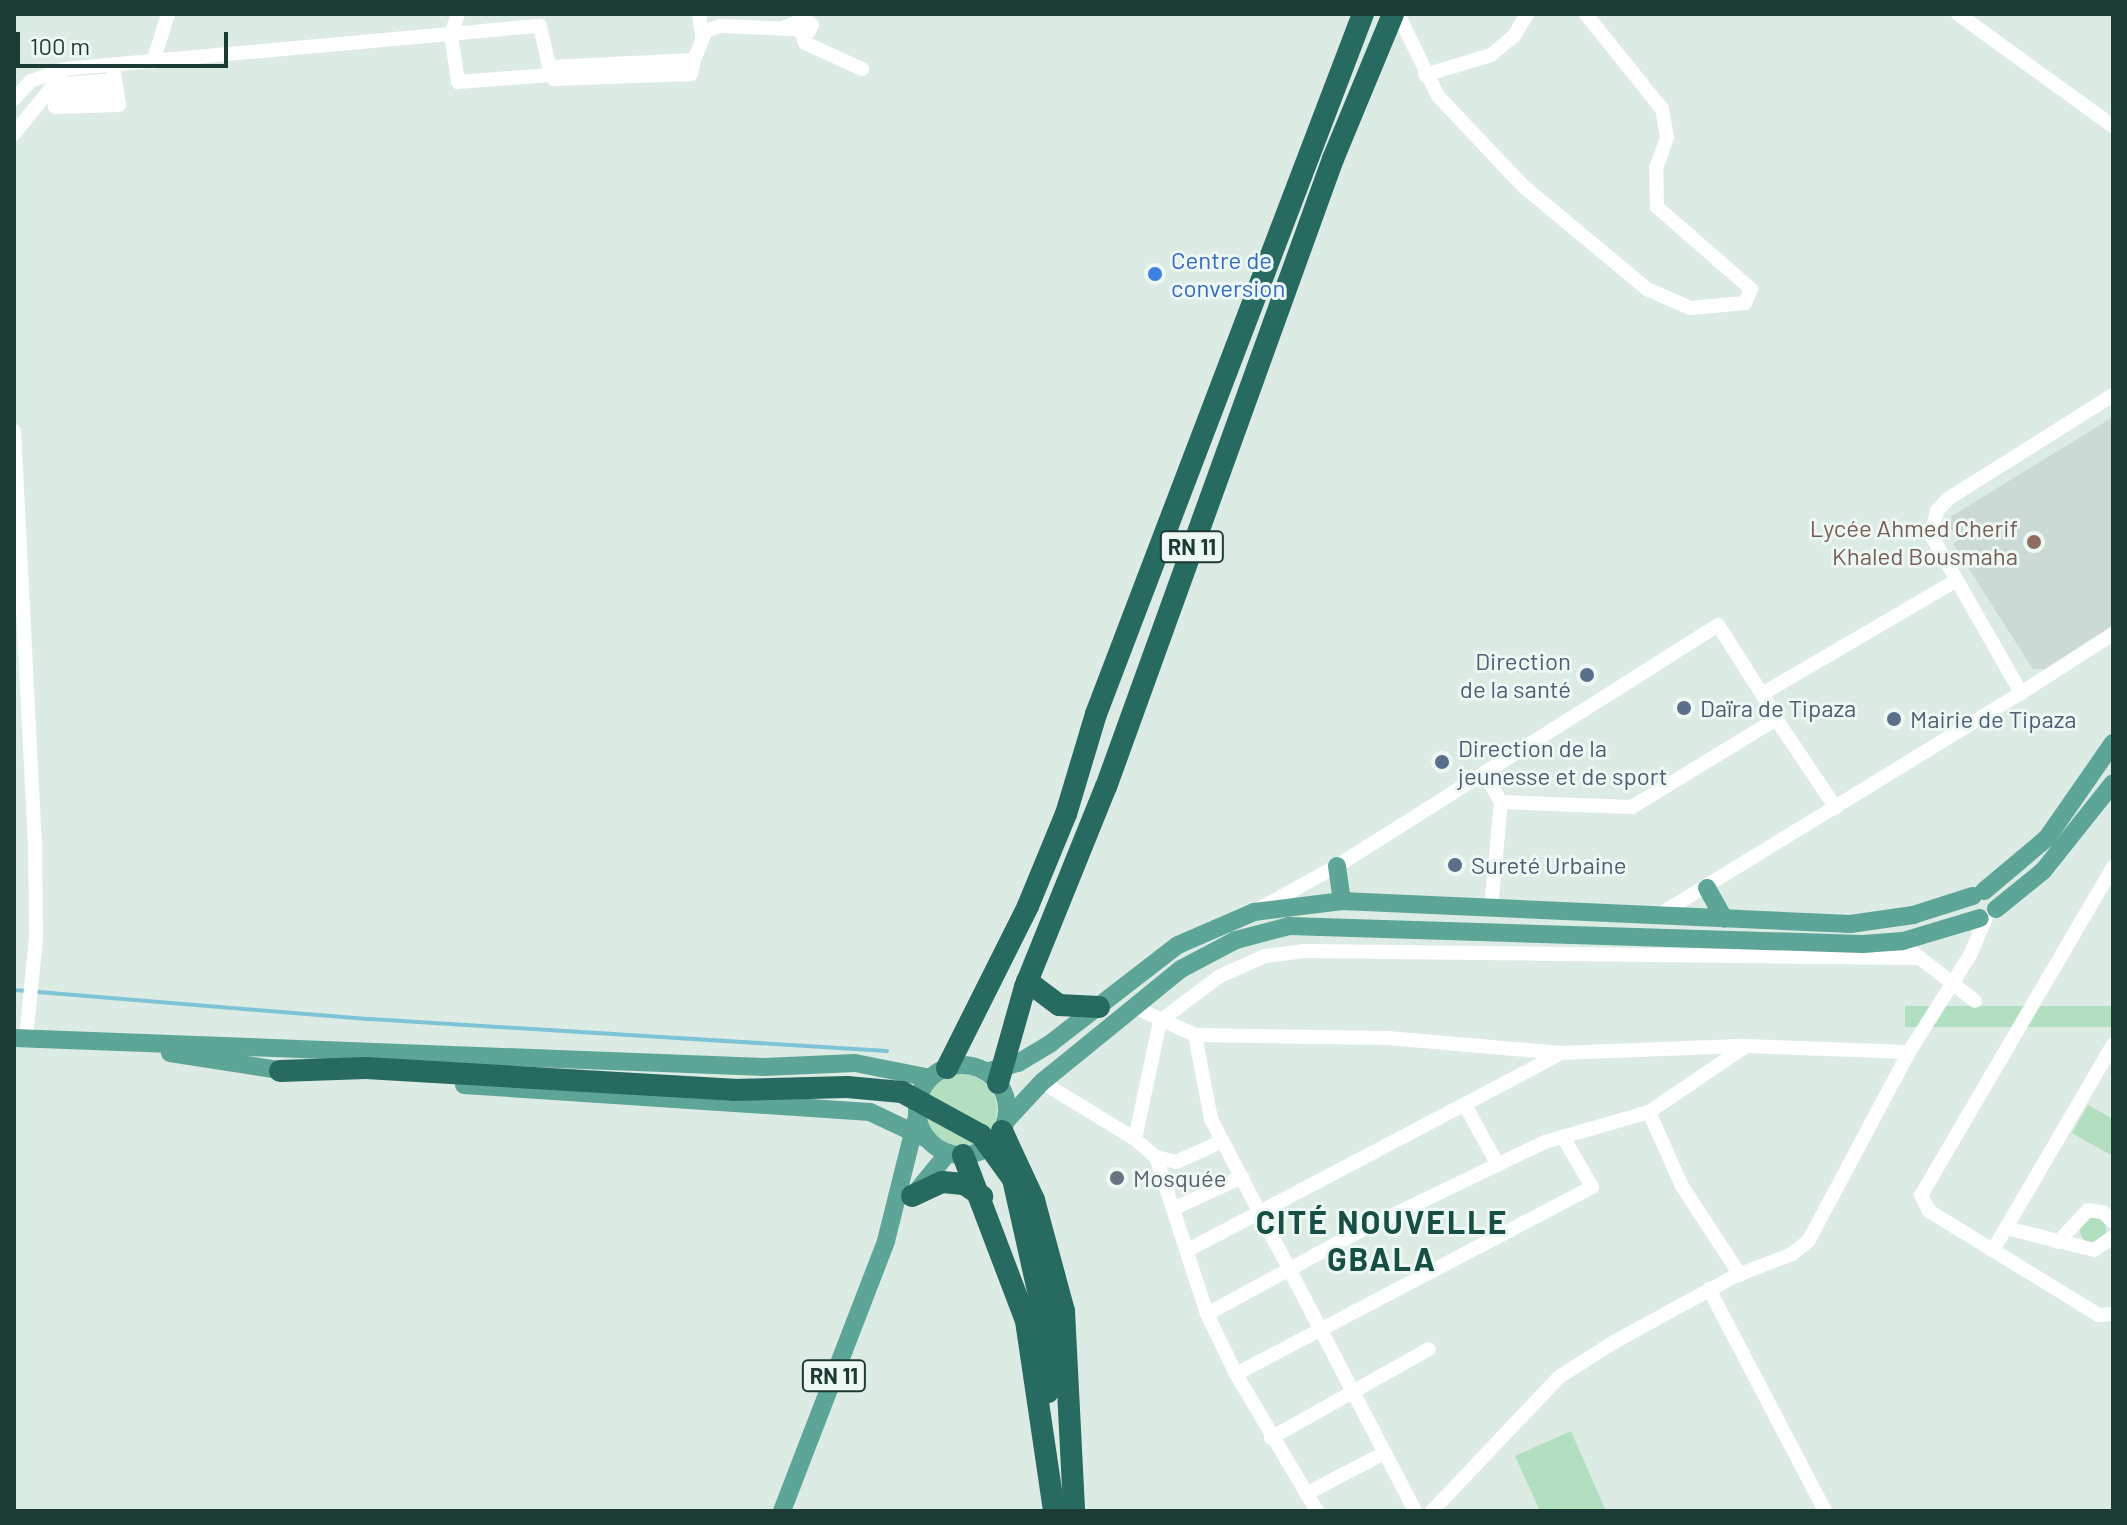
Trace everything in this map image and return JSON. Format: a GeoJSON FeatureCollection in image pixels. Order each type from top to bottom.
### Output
{"type":"FeatureCollection","features":[{"type":"Feature","properties":{"kind":"highway","name":"RN 11"},"geometry":{"type":"LineString","coordinates":[[938,1073],[1008,949],[1066,814],[1096,714],[1363,14]]}},
{"type":"Feature","properties":{"kind":"highway","name":"RN 11"},"geometry":{"type":"LineString","coordinates":[[995,1074],[1027,981],[1106,787],[1333,159],[1396,14]]}},
{"type":"Feature","properties":{"kind":"highway"},"geometry":{"type":"LineString","coordinates":[[1027,981],[1059,1005],[1099,1007]]}},
{"type":"Feature","properties":{"kind":"highway"},"geometry":{"type":"LineString","coordinates":[[372,1053],[507,1075]]}},
{"type":"Feature","properties":{"kind":"highway"},"geometry":{"type":"LineString","coordinates":[[280,1071],[350,1067],[669,1085],[902,1092],[981,1135],[1013,1179],[1070,1426]]}},
{"type":"Feature","properties":{"kind":"highway"},"geometry":{"type":"LineString","coordinates":[[1004,1127],[1034,1200],[1064,1311],[1074,1511]]}},
{"type":"Feature","properties":{"kind":"highway"},"geometry":{"type":"LineString","coordinates":[[956,1154],[982,1196],[1026,1321],[1054,1511]]}},
{"type":"Feature","properties":{"kind":"highway"},"geometry":{"type":"LineString","coordinates":[[912,1196],[942,1182],[964,1184],[982,1196]]}},
{"type":"Feature","properties":{"kind":"highway"},"geometry":{"type":"LineString","coordinates":[[1045,1437],[1047,1331]]}},
{"type":"Feature","properties":{"kind":"main road"},"geometry":{"type":"LineString","coordinates":[[1987,915],[1970,908],[1978,894],[2047,838],[2113,743]]}},
{"type":"Feature","properties":{"kind":"main road"},"geometry":{"type":"LineString","coordinates":[[912,1196],[956,1154],[981,1151],[1042,1082],[1132,1006],[1214,950],[1260,933],[1312,924],[1903,941],[1987,915],[2043,871],[2113,783]]}},
{"type":"Feature","properties":{"kind":"main road"},"geometry":{"type":"LineString","coordinates":[[1337,866],[1342,901]]}},
{"type":"Feature","properties":{"kind":"main road"},"geometry":{"type":"LineString","coordinates":[[1707,888],[1724,919]]}},
{"type":"Feature","properties":{"kind":"main road"},"geometry":{"type":"LineString","coordinates":[[20,1038],[124,1045],[741,1065],[855,1063],[938,1073],[971,1066],[995,1074],[1035,1053],[1178,945],[1254,912],[1342,901],[1724,919],[1885,921],[1978,894]]}},
{"type":"Feature","properties":{"kind":"main road"},"geometry":{"type":"LineString","coordinates":[[124,1045],[280,1071],[870,1112],[920,1129],[956,1154]]}},
{"type":"Feature","properties":{"kind":"main road","name":"RN 11"},"geometry":{"type":"LineString","coordinates":[[782,1511],[886,1241],[920,1129],[918,1100],[938,1073]]}},
{"type":"Feature","properties":{"kind":"main road","name":"RN 11"},"geometry":{"type":"LineString","coordinates":[[995,1074],[1006,1102],[1004,1127]]}},
{"type":"Feature","properties":{"kind":"main road","name":"RN 11"},"geometry":{"type":"LineString","coordinates":[[886,1241],[912,1196]]}},
{"type":"Feature","properties":{"kind":"street"},"geometry":{"type":"LineString","coordinates":[[153,62],[168,14]]}},
{"type":"Feature","properties":{"kind":"street"},"geometry":{"type":"LineString","coordinates":[[458,14],[451,34],[458,82],[551,71]]}},
{"type":"Feature","properties":{"kind":"street"},"geometry":{"type":"LineString","coordinates":[[47,97],[115,79],[153,62],[451,34],[542,20],[554,79],[691,74],[702,36],[699,14]]}},
{"type":"Feature","properties":{"kind":"street"},"geometry":{"type":"LineString","coordinates":[[1396,14],[1412,34],[1425,75],[1438,96],[1523,186],[1647,289],[1690,308],[1745,303],[1751,289],[1657,207],[1656,168],[1667,137],[1662,109],[1586,14]]}},
{"type":"Feature","properties":{"kind":"street"},"geometry":{"type":"LineString","coordinates":[[1425,75],[1491,55],[1514,36],[1527,14]]}},
{"type":"Feature","properties":{"kind":"street"},"geometry":{"type":"LineString","coordinates":[[1958,14],[2113,126]]}},
{"type":"Feature","properties":{"kind":"street"},"geometry":{"type":"LineString","coordinates":[[702,36],[725,20],[785,27],[805,21],[805,43],[862,69]]}},
{"type":"Feature","properties":{"kind":"street"},"geometry":{"type":"LineString","coordinates":[[14,99],[41,76],[78,68],[115,79]]}},
{"type":"Feature","properties":{"kind":"street"},"geometry":{"type":"LineString","coordinates":[[14,134],[78,68]]}},
{"type":"Feature","properties":{"kind":"street"},"geometry":{"type":"LineString","coordinates":[[2021,693],[1933,541],[1937,511],[2113,395]]}},
{"type":"Feature","properties":{"kind":"street"},"geometry":{"type":"LineString","coordinates":[[14,431],[35,840],[32,981],[30,1004],[20,1038]]}},
{"type":"Feature","properties":{"kind":"street"},"geometry":{"type":"LineString","coordinates":[[1762,694],[1954,582]]}},
{"type":"Feature","properties":{"kind":"street"},"geometry":{"type":"LineString","coordinates":[[1254,912],[1337,866],[1718,625],[1836,808]]}},
{"type":"Feature","properties":{"kind":"street"},"geometry":{"type":"LineString","coordinates":[[1657,916],[1707,888],[2113,634]]}},
{"type":"Feature","properties":{"kind":"street"},"geometry":{"type":"LineString","coordinates":[[1501,802],[1632,807],[1776,719]]}},
{"type":"Feature","properties":{"kind":"street"},"geometry":{"type":"LineString","coordinates":[[1484,773],[1501,802],[1491,908]]}},
{"type":"Feature","properties":{"kind":"street"},"geometry":{"type":"LineString","coordinates":[[2113,867],[1921,1195],[1925,1208],[2099,1315],[2113,1314]]}},
{"type":"Feature","properties":{"kind":"street"},"geometry":{"type":"LineString","coordinates":[[1432,1511],[1559,1377],[1709,1289],[1792,1254],[1809,1240],[1909,1052],[1951,987],[1987,915]]}},
{"type":"Feature","properties":{"kind":"street"},"geometry":{"type":"LineString","coordinates":[[1903,941],[1917,958],[1951,987],[1975,1001]]}},
{"type":"Feature","properties":{"kind":"street"},"geometry":{"type":"LineString","coordinates":[[1135,1139],[1160,1021],[1220,976],[1285,953],[1917,958]]}},
{"type":"Feature","properties":{"kind":"street"},"geometry":{"type":"LineString","coordinates":[[1132,1006],[1195,1035],[1388,1038],[1560,1053],[1746,1046],[1909,1052]]}},
{"type":"Feature","properties":{"kind":"street"},"geometry":{"type":"LineString","coordinates":[[1195,1035],[1211,1119],[1415,1511]]}},
{"type":"Feature","properties":{"kind":"street"},"geometry":{"type":"LineString","coordinates":[[1993,1250],[2113,1045]]}},
{"type":"Feature","properties":{"kind":"street"},"geometry":{"type":"LineString","coordinates":[[1207,1314],[1290,1269],[1545,1142],[1565,1140],[1649,1112],[1746,1046]]}},
{"type":"Feature","properties":{"kind":"street"},"geometry":{"type":"LineString","coordinates":[[1188,1250],[1560,1053]]}},
{"type":"Feature","properties":{"kind":"street"},"geometry":{"type":"LineString","coordinates":[[1042,1082],[1135,1139],[1156,1157],[1176,1162],[1223,1141]]}},
{"type":"Feature","properties":{"kind":"street"},"geometry":{"type":"LineString","coordinates":[[1465,1105],[1498,1165]]}},
{"type":"Feature","properties":{"kind":"street"},"geometry":{"type":"LineString","coordinates":[[1649,1112],[1682,1186],[1740,1275]]}},
{"type":"Feature","properties":{"kind":"street"},"geometry":{"type":"LineString","coordinates":[[1236,1374],[1592,1187],[1565,1140]]}},
{"type":"Feature","properties":{"kind":"street"},"geometry":{"type":"LineString","coordinates":[[1156,1157],[1207,1314],[1271,1438],[1317,1511]]}},
{"type":"Feature","properties":{"kind":"street"},"geometry":{"type":"LineString","coordinates":[[1175,1208],[1242,1177]]}},
{"type":"Feature","properties":{"kind":"street"},"geometry":{"type":"LineString","coordinates":[[2058,1242],[2088,1210],[2103,1212],[2113,1222]]}},
{"type":"Feature","properties":{"kind":"street"},"geometry":{"type":"LineString","coordinates":[[2006,1228],[2097,1250],[2113,1237]]}},
{"type":"Feature","properties":{"kind":"street"},"geometry":{"type":"LineString","coordinates":[[1709,1289],[1825,1511]]}},
{"type":"Feature","properties":{"kind":"street"},"geometry":{"type":"LineString","coordinates":[[1271,1438],[1429,1349]]}},
{"type":"Feature","properties":{"kind":"street"},"geometry":{"type":"LineString","coordinates":[[1306,1494],[1384,1453]]}},
{"type":"Feature","properties":{"kind":"shaded area","name":"Lycée Ahmed Cherif Khaled Bousmaha"},"geometry":{"type":"Polygon","coordinates":[[[2113,417],[2113,625],[2046,669],[2033,669],[1953,544],[1958,540],[1950,527],[1952,516],[2113,417]]]}},
{"type":"Feature","properties":{"kind":"green space"},"geometry":{"type":"Polygon","coordinates":[[[1905,1006],[2113,1006],[2113,1027],[1905,1027],[1905,1006]]]}},
{"type":"Feature","properties":{"kind":"green space"},"geometry":{"type":"Polygon","coordinates":[[[968,1074],[987,1084],[995,1096],[995,1124],[987,1136],[975,1144],[954,1146],[935,1136],[927,1124],[925,1103],[935,1084],[947,1076],[968,1074]]]}},
{"type":"Feature","properties":{"kind":"green space"},"geometry":{"type":"Polygon","coordinates":[[[2088,1105],[2113,1119],[2113,1156],[2072,1133],[2088,1105]]]}},
{"type":"Feature","properties":{"kind":"green space"},"geometry":{"type":"Polygon","coordinates":[[[2093,1217],[2102,1221],[2106,1230],[2102,1239],[2093,1243],[2084,1239],[2080,1230],[2084,1221],[2093,1217]]]}},
{"type":"Feature","properties":{"kind":"green space"},"geometry":{"type":"Polygon","coordinates":[[[1571,1431],[1606,1511],[1540,1511],[1515,1456],[1571,1431]]]}},
{"type":"Feature","properties":{"kind":"waterway"},"geometry":{"type":"LineString","coordinates":[[14,990],[370,1019],[887,1051]]}},
{"type":"Feature","properties":{"kind":"place","name":"Centre de conversion"},"geometry":{"type":"Point","coordinates":[1155,274]}},
{"type":"Feature","properties":{"kind":"place","name":"Lycée Ahmed Cherif Khaled Bousmaha"},"geometry":{"type":"Point","coordinates":[2034,542]}},
{"type":"Feature","properties":{"kind":"place","name":"Direction de la santé"},"geometry":{"type":"Point","coordinates":[1587,675]}},
{"type":"Feature","properties":{"kind":"place","name":"Daïra de Tipaza"},"geometry":{"type":"Point","coordinates":[1684,708]}},
{"type":"Feature","properties":{"kind":"place","name":"Mairie de Tipaza"},"geometry":{"type":"Point","coordinates":[1894,719]}},
{"type":"Feature","properties":{"kind":"place","name":"Direction de la jeunesse et de sport"},"geometry":{"type":"Point","coordinates":[1442,762]}},
{"type":"Feature","properties":{"kind":"place","name":"Sureté Urbaine"},"geometry":{"type":"Point","coordinates":[1455,865]}},
{"type":"Feature","properties":{"kind":"place","name":"Mosquée"},"geometry":{"type":"Point","coordinates":[1117,1178]}},
{"type":"Feature","properties":{"kind":"district","name":"CITÉ NOUVELLE GBALA"},"geometry":{"type":"Point","coordinates":[1382,1240]}}]}
